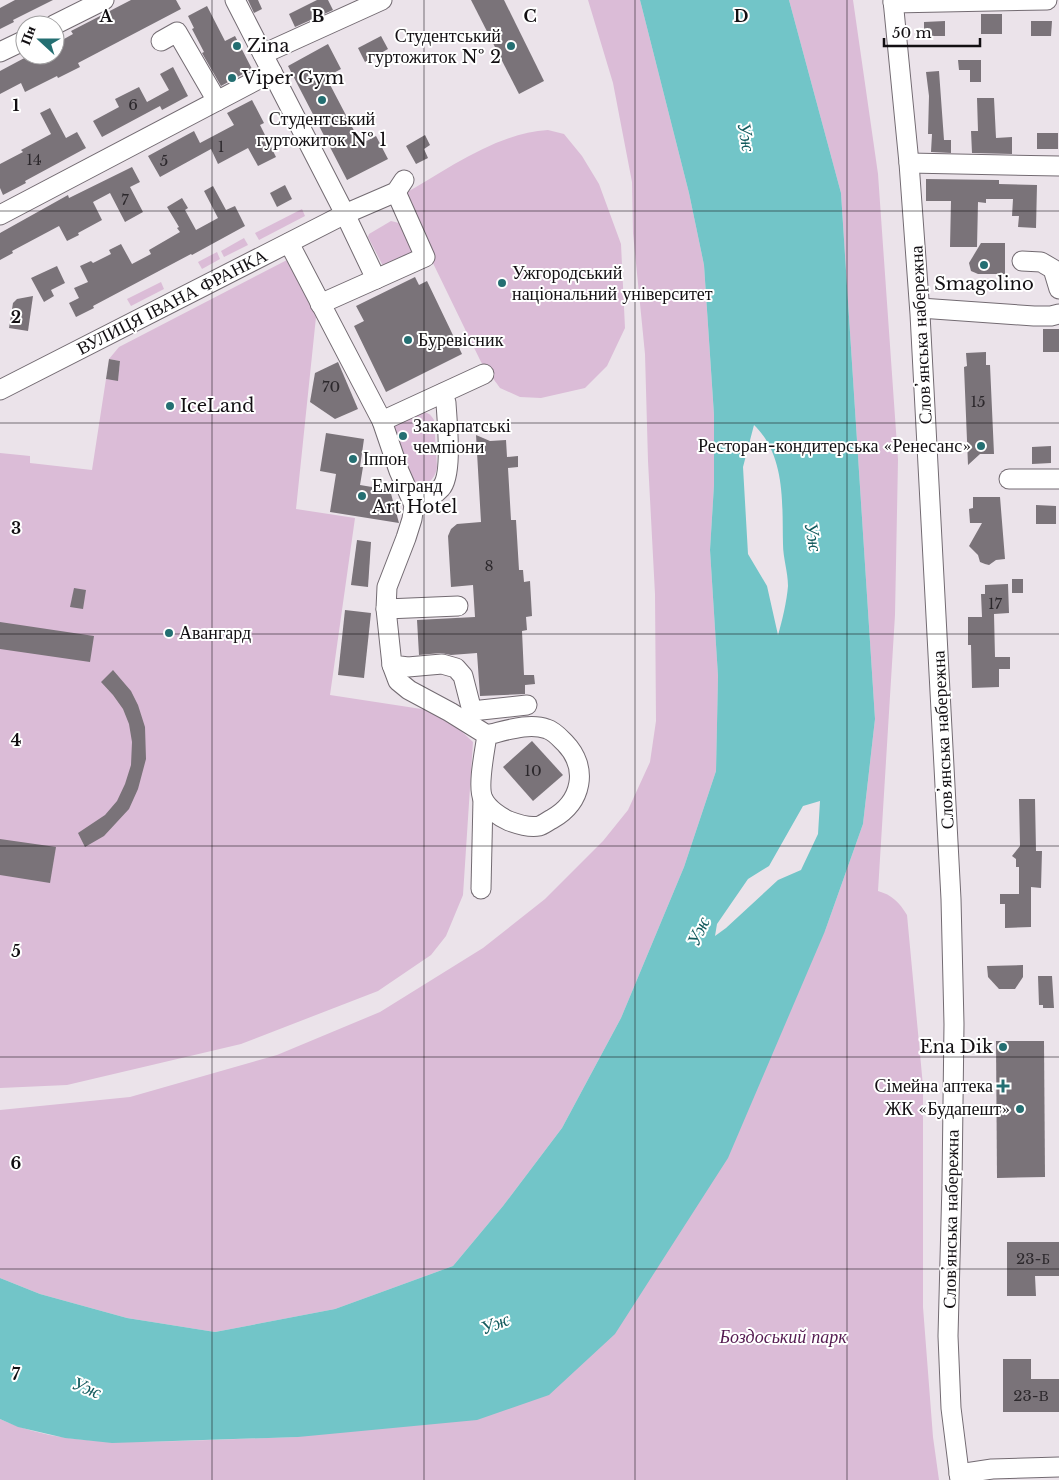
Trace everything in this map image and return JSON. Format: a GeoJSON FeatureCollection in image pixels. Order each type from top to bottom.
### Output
{"type":"FeatureCollection","features":[{"type":"Feature","properties":{"kind":"street"},"geometry":{"type":"LineString","coordinates":[[65,20],[104,0]]}},
{"type":"Feature","properties":{"kind":"street"},"geometry":{"type":"LineString","coordinates":[[235,0],[345,214],[376,279],[320,304]]}},
{"type":"Feature","properties":{"kind":"street"},"geometry":{"type":"LineString","coordinates":[[263,54],[382,0]]}},
{"type":"Feature","properties":{"kind":"street"},"geometry":{"type":"LineString","coordinates":[[893,1],[1047,0]]}},
{"type":"Feature","properties":{"kind":"street","name":"Словʼянська набережна"},"geometry":{"type":"LineString","coordinates":[[893,1],[909,163],[920,308],[952,906],[954,1024],[948,1336],[951,1408],[959,1477]]}},
{"type":"Feature","properties":{"kind":"street"},"geometry":{"type":"LineString","coordinates":[[161,41],[177,32],[217,101]]}},
{"type":"Feature","properties":{"kind":"street"},"geometry":{"type":"LineString","coordinates":[[0,52],[15,45]]}},
{"type":"Feature","properties":{"kind":"street"},"geometry":{"type":"LineString","coordinates":[[0,215],[272,72]]}},
{"type":"Feature","properties":{"kind":"street"},"geometry":{"type":"LineString","coordinates":[[909,163],[1059,166]]}},
{"type":"Feature","properties":{"kind":"street","name":"ВУЛИЦЯ ІВАНА ФРАНКА"},"geometry":{"type":"LineString","coordinates":[[2,383],[289,243],[400,186],[425,257],[376,279]]}},
{"type":"Feature","properties":{"kind":"street"},"geometry":{"type":"LineString","coordinates":[[289,243],[382,421],[399,471],[414,505],[406,538],[387,587],[386,609],[392,665],[398,681],[409,690],[487,735],[526,726],[547,728],[559,736],[571,749],[579,764],[580,783],[571,803],[564,812],[539,826],[517,824],[498,816],[483,799]]}},
{"type":"Feature","properties":{"kind":"street"},"geometry":{"type":"LineString","coordinates":[[1022,261],[1041,262],[1053,268],[1059,289]]}},
{"type":"Feature","properties":{"kind":"street"},"geometry":{"type":"LineString","coordinates":[[920,308],[1034,316],[1059,314]]}},
{"type":"Feature","properties":{"kind":"street"},"geometry":{"type":"LineString","coordinates":[[382,421],[484,374]]}},
{"type":"Feature","properties":{"kind":"street"},"geometry":{"type":"LineString","coordinates":[[414,505],[433,496],[443,487],[448,471],[446,402],[443,392]]}},
{"type":"Feature","properties":{"kind":"street"},"geometry":{"type":"LineString","coordinates":[[1009,479],[1059,479]]}},
{"type":"Feature","properties":{"kind":"street"},"geometry":{"type":"LineString","coordinates":[[386,609],[458,606]]}},
{"type":"Feature","properties":{"kind":"street"},"geometry":{"type":"LineString","coordinates":[[392,665],[442,664],[456,668],[462,676],[472,711],[527,705]]}},
{"type":"Feature","properties":{"kind":"street"},"geometry":{"type":"LineString","coordinates":[[481,889],[483,799],[481,777],[487,735]]}},
{"type":"Feature","properties":{"kind":"street"},"geometry":{"type":"LineString","coordinates":[[959,1477],[992,1469],[1059,1466]]}},
{"type":"Feature","properties":{"kind":"green space"},"geometry":{"type":"Polygon","coordinates":[[[588,0],[640,0],[689,193],[704,265],[714,415],[714,485],[710,550],[718,676],[716,771],[684,867],[621,1018],[562,1128],[503,1206],[453,1266],[335,1309],[215,1332],[127,1318],[40,1294],[0,1278],[0,1110],[130,1097],[277,1055],[380,1012],[483,948],[545,899],[603,841],[628,810],[650,762],[656,721],[655,594],[645,354],[633,233],[632,182],[613,83],[588,0]]]}},
{"type":"Feature","properties":{"kind":"green space","name":"Боздоський парк"},"geometry":{"type":"Polygon","coordinates":[[[789,0],[853,0],[878,174],[898,460],[895,615],[878,891],[895,900],[907,915],[923,1086],[923,1307],[933,1437],[939,1480],[0,1480],[0,1419],[43,1434],[88,1440],[157,1441],[298,1437],[825,931],[863,824],[875,719],[841,193],[789,0]]]}},
{"type":"Feature","properties":{"kind":"green space","name":"Ужгородський національний університет"},"geometry":{"type":"Polygon","coordinates":[[[548,130],[564,134],[582,156],[599,184],[621,244],[625,328],[607,366],[585,388],[541,398],[520,397],[500,388],[481,362],[402,195],[454,164],[491,145],[529,133],[548,130]]]}},
{"type":"Feature","properties":{"kind":"green space"},"geometry":{"type":"Polygon","coordinates":[[[302,209],[305,216],[259,240],[255,233],[302,209]]]}},
{"type":"Feature","properties":{"kind":"green space"},"geometry":{"type":"Polygon","coordinates":[[[391,221],[399,223],[413,253],[383,266],[368,237],[369,234],[391,221]]]}},
{"type":"Feature","properties":{"kind":"green space"},"geometry":{"type":"Polygon","coordinates":[[[244,238],[248,245],[224,257],[221,251],[244,238]]]}},
{"type":"Feature","properties":{"kind":"green space"},"geometry":{"type":"Polygon","coordinates":[[[217,252],[220,259],[202,269],[198,262],[217,252]]]}},
{"type":"Feature","properties":{"kind":"green space","name":"Авангард"},"geometry":{"type":"Polygon","coordinates":[[[287,260],[316,317],[296,509],[355,518],[330,695],[441,712],[473,742],[463,895],[446,936],[431,955],[378,991],[241,1044],[67,1085],[0,1088],[0,453],[30,456],[30,463],[92,470],[106,379],[118,380],[120,361],[109,359],[119,347],[287,260]]]}},
{"type":"Feature","properties":{"kind":"green space"},"geometry":{"type":"Polygon","coordinates":[[[161,282],[164,289],[131,306],[127,299],[161,282]]]}},
{"type":"Feature","properties":{"kind":"green space"},"geometry":{"type":"Polygon","coordinates":[[[418,411],[428,413],[434,420],[437,467],[432,479],[425,485],[417,485],[413,482],[393,428],[394,424],[418,411]]]}},
{"type":"Feature","properties":{"kind":"water","name":"Уж"},"geometry":{"type":"Polygon","coordinates":[[[640,0],[789,0],[841,193],[875,719],[863,824],[825,931],[728,1158],[615,1334],[549,1395],[477,1420],[298,1437],[112,1443],[65,1438],[18,1427],[0,1419],[0,1278],[40,1294],[127,1318],[215,1332],[335,1309],[453,1266],[503,1206],[562,1128],[621,1018],[684,867],[716,771],[718,676],[710,550],[714,485],[714,415],[704,265],[689,193],[640,0]],[[754,425],[743,467],[748,554],[767,586],[778,635],[788,586],[783,549],[782,497],[777,466],[772,451],[754,425]],[[820,801],[803,806],[769,866],[748,879],[717,924],[715,936],[778,880],[801,870],[818,834],[820,801]]]}},
{"type":"Feature","properties":{"kind":"building"},"geometry":{"type":"Polygon","coordinates":[[[15,0],[53,0],[23,15],[15,15],[14,22],[0,29],[0,8],[15,0]]]}},
{"type":"Feature","properties":{"kind":"building"},"geometry":{"type":"Polygon","coordinates":[[[131,0],[176,0],[181,9],[78,63],[80,67],[58,78],[57,76],[25,92],[21,83],[0,94],[0,71],[15,63],[15,65],[65,65],[65,38],[73,34],[71,31],[131,0]]]}},
{"type":"Feature","properties":{"kind":"building"},"geometry":{"type":"Polygon","coordinates":[[[248,0],[258,0],[262,9],[254,13],[248,0]]]}},
{"type":"Feature","properties":{"kind":"building"},"geometry":{"type":"Polygon","coordinates":[[[317,0],[328,0],[333,10],[295,27],[289,14],[317,0]]]}},
{"type":"Feature","properties":{"kind":"building","name":"Студентський гуртожиток № 2"},"geometry":{"type":"Polygon","coordinates":[[[471,0],[504,0],[544,81],[519,94],[471,0]]]}},
{"type":"Feature","properties":{"kind":"building"},"geometry":{"type":"Polygon","coordinates":[[[207,6],[225,41],[235,36],[252,69],[221,86],[202,53],[204,52],[192,29],[194,28],[188,16],[207,6]]]}},
{"type":"Feature","properties":{"kind":"building"},"geometry":{"type":"Polygon","coordinates":[[[981,14],[1002,14],[1002,34],[981,34],[981,14]]]}},
{"type":"Feature","properties":{"kind":"building"},"geometry":{"type":"Polygon","coordinates":[[[945,21],[945,36],[924,36],[924,22],[945,21]]]}},
{"type":"Feature","properties":{"kind":"building"},"geometry":{"type":"Polygon","coordinates":[[[1031,21],[1052,21],[1051,36],[1031,36],[1031,21]]]}},
{"type":"Feature","properties":{"kind":"building"},"geometry":{"type":"Polygon","coordinates":[[[381,36],[388,49],[365,62],[358,48],[381,36]]]}},
{"type":"Feature","properties":{"kind":"building","name":"Студентський гуртожиток № 1"},"geometry":{"type":"Polygon","coordinates":[[[328,44],[341,69],[326,77],[361,144],[376,136],[388,159],[347,180],[288,66],[328,44]]]}},
{"type":"Feature","properties":{"kind":"building"},"geometry":{"type":"Polygon","coordinates":[[[958,60],[981,60],[981,82],[970,82],[970,70],[959,70],[958,60]]]}},
{"type":"Feature","properties":{"kind":"building"},"geometry":{"type":"Polygon","coordinates":[[[173,67],[188,96],[162,110],[160,106],[102,137],[93,121],[119,107],[115,99],[139,87],[147,102],[169,90],[160,74],[173,67]]]}},
{"type":"Feature","properties":{"kind":"building"},"geometry":{"type":"Polygon","coordinates":[[[939,71],[944,140],[951,140],[951,153],[931,152],[932,134],[928,134],[929,96],[926,72],[939,71]]]}},
{"type":"Feature","properties":{"kind":"building"},"geometry":{"type":"Polygon","coordinates":[[[977,98],[994,98],[996,138],[1012,137],[1012,154],[972,153],[971,131],[978,131],[977,98]]]}},
{"type":"Feature","properties":{"kind":"building"},"geometry":{"type":"Polygon","coordinates":[[[252,100],[264,123],[260,125],[276,157],[258,166],[248,148],[218,164],[211,149],[160,177],[148,156],[194,131],[200,143],[234,125],[227,113],[252,100]]]}},
{"type":"Feature","properties":{"kind":"building"},"geometry":{"type":"Polygon","coordinates":[[[50,108],[66,138],[77,132],[86,148],[3,195],[0,188],[0,164],[51,134],[40,113],[50,108]]]}},
{"type":"Feature","properties":{"kind":"building"},"geometry":{"type":"Polygon","coordinates":[[[1037,133],[1058,133],[1058,149],[1037,149],[1037,133]]]}},
{"type":"Feature","properties":{"kind":"building"},"geometry":{"type":"Polygon","coordinates":[[[425,135],[430,145],[424,149],[428,158],[416,164],[406,146],[425,135]]]}},
{"type":"Feature","properties":{"kind":"building"},"geometry":{"type":"Polygon","coordinates":[[[132,167],[140,182],[130,187],[143,212],[125,222],[110,193],[93,202],[102,220],[78,233],[79,235],[67,241],[59,226],[12,251],[13,253],[0,260],[0,233],[68,195],[69,198],[132,167]]]}},
{"type":"Feature","properties":{"kind":"building"},"geometry":{"type":"Polygon","coordinates":[[[926,179],[999,180],[999,184],[1037,185],[1036,228],[1018,227],[1019,216],[1012,216],[1013,199],[986,199],[986,203],[978,202],[977,247],[950,247],[951,201],[926,201],[926,179]]]}},
{"type":"Feature","properties":{"kind":"building"},"geometry":{"type":"Polygon","coordinates":[[[285,185],[292,199],[277,207],[270,193],[285,185]]]}},
{"type":"Feature","properties":{"kind":"building"},"geometry":{"type":"Polygon","coordinates":[[[213,186],[226,210],[235,206],[245,226],[93,306],[94,308],[76,317],[69,303],[79,298],[74,288],[88,282],[80,266],[91,261],[93,263],[111,254],[109,250],[121,244],[132,264],[151,254],[149,250],[180,232],[167,207],[182,198],[188,208],[185,210],[196,230],[218,218],[204,191],[213,186]]]}},
{"type":"Feature","properties":{"kind":"building"},"geometry":{"type":"Polygon","coordinates":[[[981,243],[1005,243],[1005,274],[978,274],[971,271],[969,263],[981,243]]]}},
{"type":"Feature","properties":{"kind":"building"},"geometry":{"type":"Polygon","coordinates":[[[57,266],[65,283],[51,290],[54,296],[44,302],[31,278],[57,266]]]}},
{"type":"Feature","properties":{"kind":"building","name":"Буревісник"},"geometry":{"type":"Polygon","coordinates":[[[415,277],[419,285],[427,281],[462,354],[386,392],[354,326],[364,321],[356,306],[415,277]]]}},
{"type":"Feature","properties":{"kind":"building"},"geometry":{"type":"Polygon","coordinates":[[[33,296],[28,331],[9,328],[13,303],[17,299],[33,296]]]}},
{"type":"Feature","properties":{"kind":"building"},"geometry":{"type":"Polygon","coordinates":[[[1043,329],[1059,329],[1059,352],[1043,352],[1043,329]]]}},
{"type":"Feature","properties":{"kind":"building"},"geometry":{"type":"Polygon","coordinates":[[[986,352],[986,365],[990,365],[994,454],[980,454],[968,465],[964,367],[967,366],[966,353],[986,352]]]}},
{"type":"Feature","properties":{"kind":"building"},"geometry":{"type":"Polygon","coordinates":[[[109,359],[120,361],[118,381],[106,379],[109,359]]]}},
{"type":"Feature","properties":{"kind":"building"},"geometry":{"type":"Polygon","coordinates":[[[338,362],[358,409],[335,419],[310,402],[315,373],[338,362]]]}},
{"type":"Feature","properties":{"kind":"building"},"geometry":{"type":"Polygon","coordinates":[[[326,433],[364,439],[360,467],[363,467],[360,485],[390,490],[399,523],[330,512],[336,474],[320,471],[326,433]]]}},
{"type":"Feature","properties":{"kind":"building"},"geometry":{"type":"Polygon","coordinates":[[[476,435],[490,441],[506,440],[507,457],[518,456],[518,467],[508,468],[511,520],[516,520],[519,570],[523,570],[524,582],[530,581],[532,616],[526,617],[527,630],[522,631],[524,675],[534,675],[535,684],[525,685],[525,694],[480,696],[477,653],[419,655],[417,620],[475,617],[473,585],[451,587],[448,536],[451,529],[457,524],[481,522],[476,435]]]}},
{"type":"Feature","properties":{"kind":"building"},"geometry":{"type":"Polygon","coordinates":[[[1051,446],[1051,463],[1032,464],[1032,447],[1051,446]]]}},
{"type":"Feature","properties":{"kind":"building"},"geometry":{"type":"Polygon","coordinates":[[[973,497],[1000,497],[1005,559],[996,560],[989,565],[980,562],[978,555],[969,546],[982,523],[970,523],[969,509],[973,508],[973,497]]]}},
{"type":"Feature","properties":{"kind":"building"},"geometry":{"type":"Polygon","coordinates":[[[1036,505],[1056,506],[1056,524],[1036,524],[1036,505]]]}},
{"type":"Feature","properties":{"kind":"building"},"geometry":{"type":"Polygon","coordinates":[[[357,540],[371,542],[368,587],[351,585],[357,540]]]}},
{"type":"Feature","properties":{"kind":"building"},"geometry":{"type":"Polygon","coordinates":[[[1012,579],[1023,579],[1023,593],[1012,593],[1012,579]]]}},
{"type":"Feature","properties":{"kind":"building"},"geometry":{"type":"Polygon","coordinates":[[[1008,584],[1009,613],[994,614],[995,657],[1010,657],[1010,669],[999,669],[999,687],[972,688],[971,645],[968,645],[968,617],[982,617],[981,594],[985,594],[985,585],[1008,584]]]}},
{"type":"Feature","properties":{"kind":"building"},"geometry":{"type":"Polygon","coordinates":[[[74,588],[86,590],[83,609],[70,607],[74,588]]]}},
{"type":"Feature","properties":{"kind":"building"},"geometry":{"type":"Polygon","coordinates":[[[345,610],[371,613],[364,678],[338,675],[345,610]]]}},
{"type":"Feature","properties":{"kind":"building"},"geometry":{"type":"Polygon","coordinates":[[[0,622],[94,636],[90,662],[0,649],[0,622]]]}},
{"type":"Feature","properties":{"kind":"building"},"geometry":{"type":"Polygon","coordinates":[[[113,670],[131,691],[138,705],[145,727],[146,759],[138,789],[129,809],[104,836],[85,847],[78,833],[105,815],[117,801],[131,765],[132,742],[129,724],[123,709],[101,682],[113,670]]]}},
{"type":"Feature","properties":{"kind":"building"},"geometry":{"type":"Polygon","coordinates":[[[532,741],[563,775],[533,801],[503,767],[532,741]]]}},
{"type":"Feature","properties":{"kind":"building"},"geometry":{"type":"Polygon","coordinates":[[[1019,799],[1035,799],[1036,851],[1042,851],[1041,888],[1031,887],[1031,927],[1005,928],[1005,904],[1000,904],[1000,894],[1019,894],[1019,867],[1016,867],[1016,859],[1012,856],[1020,846],[1019,799]]]}},
{"type":"Feature","properties":{"kind":"building"},"geometry":{"type":"Polygon","coordinates":[[[0,839],[56,847],[50,883],[0,875],[0,839]]]}},
{"type":"Feature","properties":{"kind":"building"},"geometry":{"type":"Polygon","coordinates":[[[1023,965],[1023,977],[1015,989],[999,989],[988,977],[987,966],[1023,965]]]}},
{"type":"Feature","properties":{"kind":"building"},"geometry":{"type":"Polygon","coordinates":[[[1038,976],[1052,976],[1054,1008],[1043,1008],[1043,1005],[1039,1005],[1038,976]]]}},
{"type":"Feature","properties":{"kind":"building","name":"ЖК «Будапешт»"},"geometry":{"type":"Polygon","coordinates":[[[996,1041],[1044,1041],[1045,1177],[997,1178],[996,1041]]]}},
{"type":"Feature","properties":{"kind":"building"},"geometry":{"type":"Polygon","coordinates":[[[1007,1242],[1059,1242],[1059,1276],[1035,1276],[1036,1296],[1007,1296],[1007,1242]]]}},
{"type":"Feature","properties":{"kind":"building"},"geometry":{"type":"Polygon","coordinates":[[[1003,1359],[1031,1359],[1031,1379],[1059,1379],[1059,1412],[1003,1412],[1003,1359]]]}},
{"type":"Feature","properties":{"kind":"place","name":"Zina"},"geometry":{"type":"Point","coordinates":[237,46]}},
{"type":"Feature","properties":{"kind":"place","name":"Студентський гуртожиток № 2"},"geometry":{"type":"Point","coordinates":[511,46]}},
{"type":"Feature","properties":{"kind":"place","name":"Viper Gym"},"geometry":{"type":"Point","coordinates":[232,78]}},
{"type":"Feature","properties":{"kind":"place","name":"Студентський гуртожиток № 1"},"geometry":{"type":"Point","coordinates":[322,100]}},
{"type":"Feature","properties":{"kind":"place","name":"Smagolino"},"geometry":{"type":"Point","coordinates":[984,265]}},
{"type":"Feature","properties":{"kind":"place","name":"Ужгородський національний університет"},"geometry":{"type":"Point","coordinates":[502,283]}},
{"type":"Feature","properties":{"kind":"place","name":"Буревісник"},"geometry":{"type":"Point","coordinates":[408,340]}},
{"type":"Feature","properties":{"kind":"place","name":"IceLand"},"geometry":{"type":"Point","coordinates":[170,406]}},
{"type":"Feature","properties":{"kind":"place","name":"Закарпатські чемпіони"},"geometry":{"type":"Point","coordinates":[403,436]}},
{"type":"Feature","properties":{"kind":"place","name":"Ресторан-кондитерська «Ренесанс»"},"geometry":{"type":"Point","coordinates":[981,446]}},
{"type":"Feature","properties":{"kind":"place","name":"Іппон"},"geometry":{"type":"Point","coordinates":[353,459]}},
{"type":"Feature","properties":{"kind":"place","name":"Емігранд Art Hotel"},"geometry":{"type":"Point","coordinates":[362,496]}},
{"type":"Feature","properties":{"kind":"place","name":"Авангард"},"geometry":{"type":"Point","coordinates":[169,633]}},
{"type":"Feature","properties":{"kind":"place","name":"Ena Dik"},"geometry":{"type":"Point","coordinates":[1003,1047]}},
{"type":"Feature","properties":{"kind":"place","name":"Сімейна аптека"},"geometry":{"type":"Point","coordinates":[1003,1086]}},
{"type":"Feature","properties":{"kind":"place","name":"ЖК «Будапешт»"},"geometry":{"type":"Point","coordinates":[1020,1109]}}]}
